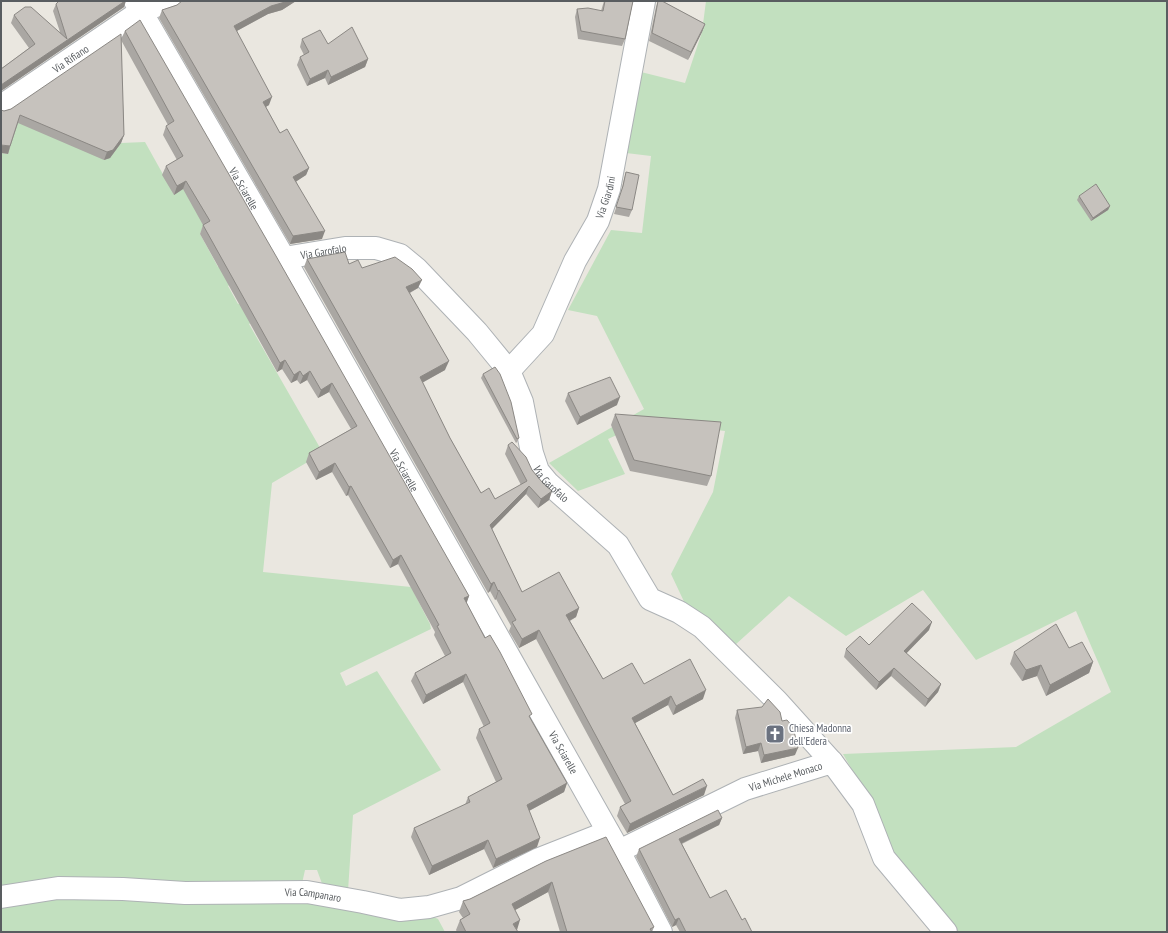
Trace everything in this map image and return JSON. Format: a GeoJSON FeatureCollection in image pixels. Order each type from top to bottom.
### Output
{"type":"FeatureCollection","features":[{"type":"Feature","properties":{"kind":"street","name":"Via Rifiano"},"geometry":{"type":"LineString","coordinates":[[1,106],[138,6],[170,1]]}},
{"type":"Feature","properties":{"kind":"street","name":"Via Giardini"},"geometry":{"type":"LineString","coordinates":[[509,370],[543,334],[575,261],[598,221],[609,189],[644,1]]}},
{"type":"Feature","properties":{"kind":"street","name":"Via Sciarelle"},"geometry":{"type":"LineString","coordinates":[[138,6],[284,258],[619,851],[661,932]]}},
{"type":"Feature","properties":{"kind":"street","name":"Via Garofalo"},"geometry":{"type":"LineString","coordinates":[[284,258],[345,248],[376,248],[400,255],[422,274],[477,332],[509,370],[522,402],[532,453],[538,471],[548,483],[618,545],[650,599],[679,612],[702,627],[777,701],[832,762]]}},
{"type":"Feature","properties":{"kind":"street","name":"Via Michele Monaco"},"geometry":{"type":"LineString","coordinates":[[619,851],[745,789],[832,762],[863,804],[884,858],[946,932]]}},
{"type":"Feature","properties":{"kind":"street","name":"Via Campanaro"},"geometry":{"type":"LineString","coordinates":[[1,897],[58,888],[185,894],[307,892],[400,910],[429,907],[461,898],[536,860],[608,832]]}},
{"type":"Feature","properties":{"kind":"green space"},"geometry":{"type":"Polygon","coordinates":[[[706,1],[1167,1],[1167,932],[954,932],[889,855],[869,800],[843,754],[1016,747],[1111,692],[1076,611],[976,660],[923,590],[846,636],[789,596],[735,645],[688,610],[671,574],[713,492],[725,431],[645,422],[608,439],[625,474],[578,491],[549,463],[644,409],[597,316],[568,310],[611,230],[642,233],[651,156],[626,153],[641,72],[685,83],[702,32],[706,1]]]}},
{"type":"Feature","properties":{"kind":"green space"},"geometry":{"type":"Polygon","coordinates":[[[9,120],[121,143],[145,142],[174,194],[201,179],[210,209],[200,234],[218,267],[232,259],[242,277],[228,286],[238,304],[253,296],[264,316],[249,324],[323,453],[272,483],[263,572],[411,587],[430,624],[431,629],[340,673],[346,686],[377,671],[441,770],[353,815],[348,891],[324,889],[317,870],[305,870],[301,888],[1,891],[1,153],[8,154],[9,120]]]}},
{"type":"Feature","properties":{"kind":"green space"},"geometry":{"type":"Polygon","coordinates":[[[60,895],[308,899],[429,915],[438,919],[445,932],[1,932],[1,904],[60,895]]]}},
{"type":"Feature","properties":{"kind":"building"},"geometry":{"type":"Polygon","coordinates":[[[59,1],[125,1],[1,85],[1,69],[35,44],[14,15],[25,7],[31,7],[67,39],[56,4],[59,1]]]}},
{"type":"Feature","properties":{"kind":"building"},"geometry":{"type":"Polygon","coordinates":[[[182,1],[287,1],[271,6],[234,26],[272,97],[263,102],[280,133],[287,129],[309,168],[293,177],[325,231],[293,236],[162,10],[177,5],[182,1]]]}},
{"type":"Feature","properties":{"kind":"building"},"geometry":{"type":"Polygon","coordinates":[[[605,1],[633,1],[625,39],[581,31],[577,9],[588,8],[603,11],[605,1]]]}},
{"type":"Feature","properties":{"kind":"building"},"geometry":{"type":"Polygon","coordinates":[[[658,1],[662,1],[705,24],[691,52],[652,33],[658,1]]]}},
{"type":"Feature","properties":{"kind":"building"},"geometry":{"type":"Polygon","coordinates":[[[140,20],[469,596],[464,598],[485,638],[490,635],[500,652],[532,714],[529,716],[567,783],[527,805],[540,838],[496,859],[488,840],[432,866],[414,828],[470,802],[468,797],[502,779],[479,729],[490,723],[466,674],[426,695],[415,673],[451,653],[437,626],[439,625],[401,555],[393,560],[351,486],[349,487],[335,463],[319,472],[309,453],[357,426],[332,383],[321,390],[310,371],[303,376],[300,371],[294,375],[285,360],[280,363],[203,225],[210,221],[186,181],[177,186],[166,166],[183,156],[166,126],[174,121],[125,31],[140,20]]]}},
{"type":"Feature","properties":{"kind":"building"},"geometry":{"type":"Polygon","coordinates":[[[352,27],[368,59],[331,77],[328,70],[310,79],[300,57],[309,52],[302,39],[320,30],[328,44],[352,27]]]}},
{"type":"Feature","properties":{"kind":"building"},"geometry":{"type":"Polygon","coordinates":[[[121,34],[124,135],[113,150],[107,152],[20,115],[10,146],[1,145],[1,110],[4,111],[11,109],[121,34]]]}},
{"type":"Feature","properties":{"kind":"building"},"geometry":{"type":"Polygon","coordinates":[[[626,172],[639,175],[632,210],[616,207],[626,172]]]}},
{"type":"Feature","properties":{"kind":"building"},"geometry":{"type":"Polygon","coordinates":[[[1096,184],[1110,206],[1093,218],[1079,196],[1096,184]]]}},
{"type":"Feature","properties":{"kind":"building"},"geometry":{"type":"Polygon","coordinates":[[[345,252],[349,264],[358,260],[362,268],[395,257],[412,269],[422,280],[406,287],[449,361],[420,377],[450,438],[481,493],[489,488],[495,499],[527,481],[508,445],[512,442],[526,457],[532,470],[552,491],[541,499],[529,486],[490,525],[522,592],[559,572],[579,608],[566,615],[603,679],[632,663],[644,684],[690,659],[706,690],[676,706],[671,696],[632,718],[673,795],[703,779],[707,786],[630,824],[620,807],[631,801],[539,630],[522,639],[512,622],[516,620],[494,582],[491,584],[307,259],[345,252]]]}},
{"type":"Feature","properties":{"kind":"building"},"geometry":{"type":"Polygon","coordinates":[[[495,367],[500,374],[511,402],[519,438],[517,439],[483,374],[495,367]]]}},
{"type":"Feature","properties":{"kind":"building"},"geometry":{"type":"Polygon","coordinates":[[[610,377],[620,397],[580,417],[568,393],[610,377]]]}},
{"type":"Feature","properties":{"kind":"building"},"geometry":{"type":"Polygon","coordinates":[[[615,414],[721,422],[711,476],[634,460],[615,414]]]}},
{"type":"Feature","properties":{"kind":"building"},"geometry":{"type":"Polygon","coordinates":[[[912,603],[932,622],[904,651],[941,684],[928,699],[894,668],[879,682],[846,649],[860,636],[869,645],[912,603]]]}},
{"type":"Feature","properties":{"kind":"building"},"geometry":{"type":"Polygon","coordinates":[[[1056,624],[1069,648],[1082,642],[1093,662],[1050,685],[1041,665],[1026,670],[1014,652],[1056,624]]]}},
{"type":"Feature","properties":{"kind":"building"},"geometry":{"type":"Polygon","coordinates":[[[768,699],[780,712],[782,721],[787,720],[793,727],[798,748],[764,755],[761,743],[746,747],[737,710],[762,707],[768,699]]]}},
{"type":"Feature","properties":{"kind":"building"},"geometry":{"type":"Polygon","coordinates":[[[718,810],[722,818],[679,839],[710,898],[726,890],[742,920],[745,918],[752,932],[686,932],[679,918],[675,920],[639,849],[718,810]]]}},
{"type":"Feature","properties":{"kind":"building"},"geometry":{"type":"Polygon","coordinates":[[[606,837],[654,927],[650,929],[652,932],[567,932],[552,882],[512,904],[520,920],[513,924],[518,932],[466,932],[460,920],[470,914],[463,901],[470,899],[546,861],[606,837]]]}},
{"type":"Feature","properties":{"kind":"place","name":"Chiesa Madonna dell'Edera"},"geometry":{"type":"Point","coordinates":[775,734]}}]}
